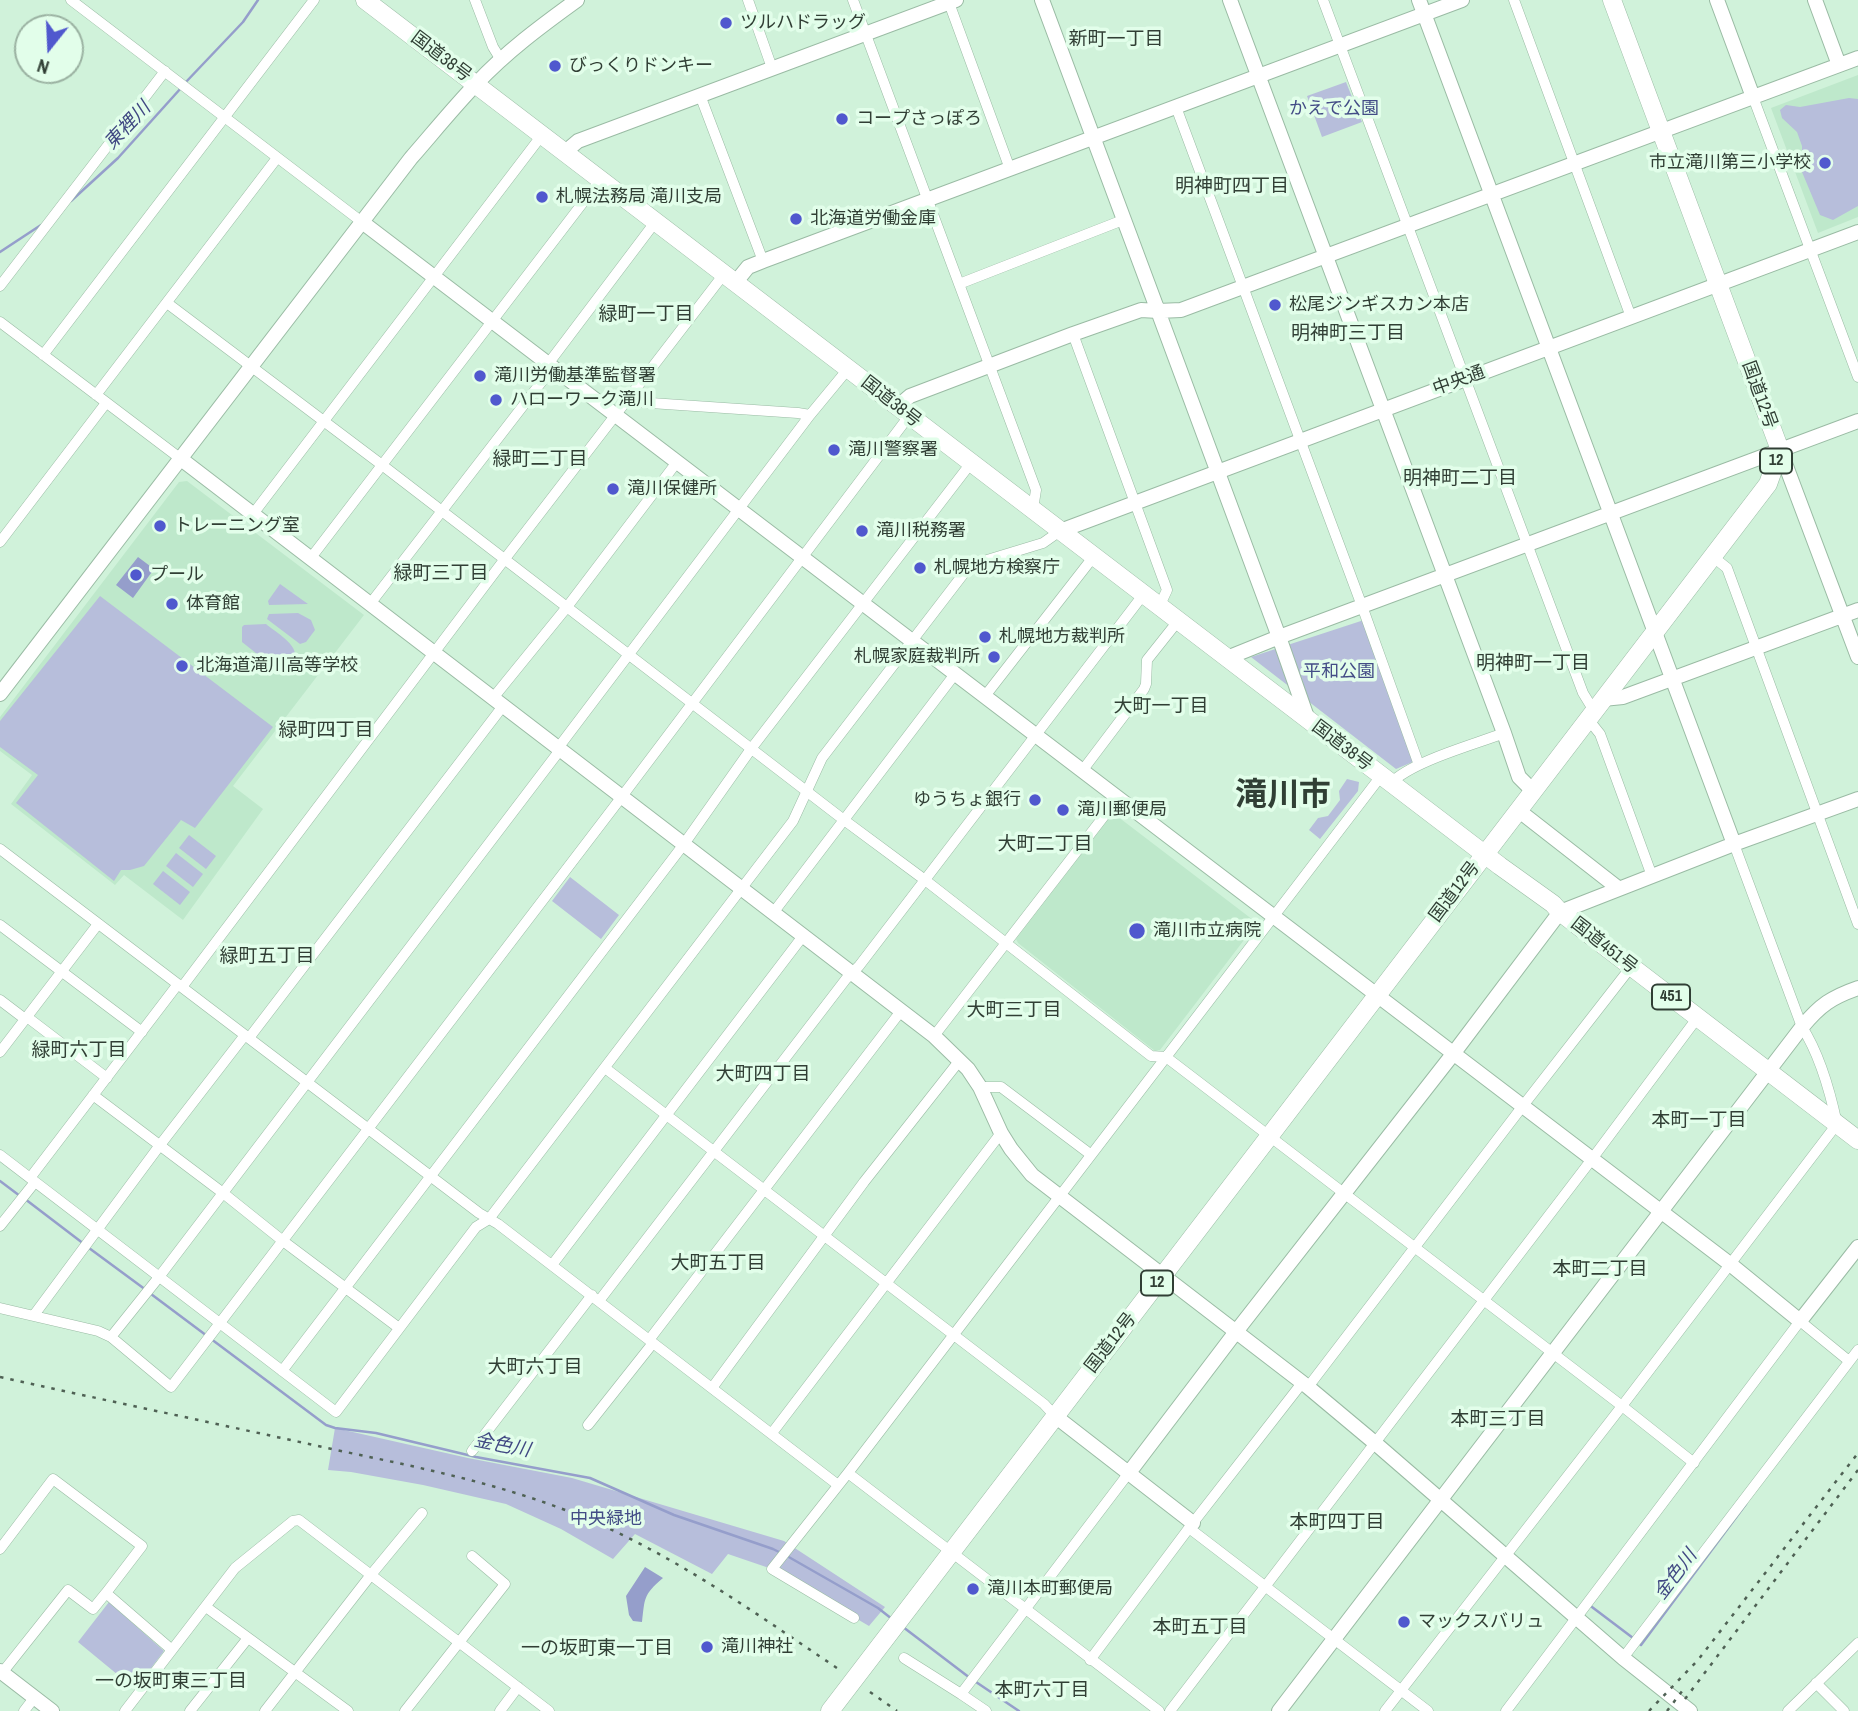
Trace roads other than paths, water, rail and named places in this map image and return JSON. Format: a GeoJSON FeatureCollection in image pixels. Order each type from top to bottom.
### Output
{"type":"FeatureCollection","features":[{"type":"Feature","properties":{"kind":"highway","name":"国道38号"},"geometry":{"type":"LineString","coordinates":[[365,0],[1484,855]]}},
{"type":"Feature","properties":{"kind":"highway","name":"国道12号"},"geometry":{"type":"LineString","coordinates":[[830,1711],[1768,484],[1780,450],[1612,0]]}},
{"type":"Feature","properties":{"kind":"highway","name":"国道451号"},"geometry":{"type":"LineString","coordinates":[[1484,855],[1553,904],[1858,1140]]}},
{"type":"Feature","properties":{"kind":"street"},"geometry":{"type":"LineString","coordinates":[[71,0],[1730,1264],[1849,1361]]}},
{"type":"Feature","properties":{"kind":"street"},"geometry":{"type":"LineString","coordinates":[[43,355],[314,0]]}},
{"type":"Feature","properties":{"kind":"street"},"geometry":{"type":"LineString","coordinates":[[475,0],[493,47],[501,60]]}},
{"type":"Feature","properties":{"kind":"street"},"geometry":{"type":"LineString","coordinates":[[0,694],[411,158],[476,84],[501,60],[534,31],[577,0]]}},
{"type":"Feature","properties":{"kind":"street"},"geometry":{"type":"LineString","coordinates":[[748,0],[772,68]]}},
{"type":"Feature","properties":{"kind":"street"},"geometry":{"type":"LineString","coordinates":[[853,0],[1035,490],[1033,509]]}},
{"type":"Feature","properties":{"kind":"street"},"geometry":{"type":"LineString","coordinates":[[1042,0],[1308,720]]}},
{"type":"Feature","properties":{"kind":"street"},"geometry":{"type":"LineString","coordinates":[[1230,0],[1519,777],[1533,791]]}},
{"type":"Feature","properties":{"kind":"street"},"geometry":{"type":"LineString","coordinates":[[1323,0],[1583,694],[1595,710],[1600,734],[1652,876]]}},
{"type":"Feature","properties":{"kind":"street"},"geometry":{"type":"LineString","coordinates":[[0,1226],[93,1095],[233,918],[504,560],[628,399],[729,278],[747,267],[1339,45],[1421,7],[1462,0]]}},
{"type":"Feature","properties":{"kind":"street"},"geometry":{"type":"LineString","coordinates":[[1514,0],[1631,317]]}},
{"type":"Feature","properties":{"kind":"street"},"geometry":{"type":"LineString","coordinates":[[1717,0],[1858,377]]}},
{"type":"Feature","properties":{"kind":"street"},"geometry":{"type":"LineString","coordinates":[[1815,0],[1839,65]]}},
{"type":"Feature","properties":{"kind":"street"},"geometry":{"type":"LineString","coordinates":[[565,152],[578,141],[951,1],[1010,169]]}},
{"type":"Feature","properties":{"kind":"street"},"geometry":{"type":"LineString","coordinates":[[1385,1711],[1837,1124],[1832,1100],[1810,1039],[1802,1027],[1421,7]]}},
{"type":"Feature","properties":{"kind":"street"},"geometry":{"type":"LineString","coordinates":[[0,1308],[98,1331],[111,1337],[171,1387],[802,557],[903,412],[910,396],[1141,310],[1181,310],[1243,288],[1858,58]]}},
{"type":"Feature","properties":{"kind":"street"},"geometry":{"type":"LineString","coordinates":[[0,286],[165,71]]}},
{"type":"Feature","properties":{"kind":"street"},"geometry":{"type":"LineString","coordinates":[[700,95],[763,261]]}},
{"type":"Feature","properties":{"kind":"street"},"geometry":{"type":"LineString","coordinates":[[1176,107],[1419,765]]}},
{"type":"Feature","properties":{"kind":"street"},"geometry":{"type":"LineString","coordinates":[[253,514],[542,135]]}},
{"type":"Feature","properties":{"kind":"street"},"geometry":{"type":"LineString","coordinates":[[96,395],[277,158]]}},
{"type":"Feature","properties":{"kind":"street"},"geometry":{"type":"LineString","coordinates":[[310,559],[601,179]]}},
{"type":"Feature","properties":{"kind":"street"},"geometry":{"type":"LineString","coordinates":[[959,284],[1123,220]]}},
{"type":"Feature","properties":{"kind":"street"},"geometry":{"type":"LineString","coordinates":[[370,604],[656,221]]}},
{"type":"Feature","properties":{"kind":"street","name":"中央通"},"geometry":{"type":"LineString","coordinates":[[1060,531],[1858,232]]}},
{"type":"Feature","properties":{"kind":"street"},"geometry":{"type":"LineString","coordinates":[[167,303],[925,880],[1151,1056],[1166,1057],[1694,1463]]}},
{"type":"Feature","properties":{"kind":"street"},"geometry":{"type":"LineString","coordinates":[[0,322],[934,1036],[960,1060],[980,1087],[1001,1133],[1032,1175],[1305,1385],[1623,1658],[1690,1711]]}},
{"type":"Feature","properties":{"kind":"street"},"geometry":{"type":"LineString","coordinates":[[1073,334],[1167,590],[1159,607]]}},
{"type":"Feature","properties":{"kind":"street"},"geometry":{"type":"LineString","coordinates":[[111,1337],[223,1193],[810,415],[848,369]]}},
{"type":"Feature","properties":{"kind":"street"},"geometry":{"type":"LineString","coordinates":[[628,399],[636,402],[810,415]]}},
{"type":"Feature","properties":{"kind":"street"},"geometry":{"type":"LineString","coordinates":[[0,542],[106,403]]}},
{"type":"Feature","properties":{"kind":"street"},"geometry":{"type":"LineString","coordinates":[[1227,658],[1858,421]]}},
{"type":"Feature","properties":{"kind":"street"},"geometry":{"type":"LineString","coordinates":[[1780,450],[1858,657]]}},
{"type":"Feature","properties":{"kind":"street"},"geometry":{"type":"LineString","coordinates":[[34,1315],[160,1145],[247,1037],[677,462]]}},
{"type":"Feature","properties":{"kind":"street"},"geometry":{"type":"LineString","coordinates":[[282,1371],[684,844],[751,749],[971,463]]}},
{"type":"Feature","properties":{"kind":"street"},"geometry":{"type":"LineString","coordinates":[[0,1156],[336,1412],[477,1227],[489,1219],[793,821],[822,758],[968,568],[1043,543],[1060,531]]}},
{"type":"Feature","properties":{"kind":"street"},"geometry":{"type":"LineString","coordinates":[[985,696],[1094,556]]}},
{"type":"Feature","properties":{"kind":"street"},"geometry":{"type":"LineString","coordinates":[[1712,556],[1727,568],[1858,925]]}},
{"type":"Feature","properties":{"kind":"street"},"geometry":{"type":"LineString","coordinates":[[472,1451],[714,1151],[1143,595]]}},
{"type":"Feature","properties":{"kind":"street"},"geometry":{"type":"LineString","coordinates":[[1595,710],[1623,697],[1858,610]]}},
{"type":"Feature","properties":{"kind":"street"},"geometry":{"type":"LineString","coordinates":[[1082,771],[1144,689],[1147,660],[1178,621]]}},
{"type":"Feature","properties":{"kind":"street"},"geometry":{"type":"LineString","coordinates":[[773,913],[955,674]]}},
{"type":"Feature","properties":{"kind":"street"},"geometry":{"type":"LineString","coordinates":[[853,1618],[772,1569],[1273,917],[1386,779],[1504,733]]}},
{"type":"Feature","properties":{"kind":"street"},"geometry":{"type":"LineString","coordinates":[[934,1036],[1118,798]]}},
{"type":"Feature","properties":{"kind":"street"},"geometry":{"type":"LineString","coordinates":[[961,1694],[1560,912],[1858,799]]}},
{"type":"Feature","properties":{"kind":"street"},"geometry":{"type":"LineString","coordinates":[[1518,810],[1618,888]]}},
{"type":"Feature","properties":{"kind":"street"},"geometry":{"type":"LineString","coordinates":[[0,849],[430,1177],[596,1298],[838,1485]]}},
{"type":"Feature","properties":{"kind":"street"},"geometry":{"type":"LineString","coordinates":[[0,1052],[98,924]]}},
{"type":"Feature","properties":{"kind":"street"},"geometry":{"type":"LineString","coordinates":[[0,925],[142,1032]]}},
{"type":"Feature","properties":{"kind":"street"},"geometry":{"type":"LineString","coordinates":[[552,1265],[803,936]]}},
{"type":"Feature","properties":{"kind":"street"},"geometry":{"type":"LineString","coordinates":[[1090,1660],[1191,1525],[1415,1247],[1631,967]]}},
{"type":"Feature","properties":{"kind":"street"},"geometry":{"type":"LineString","coordinates":[[1279,1711],[1802,1027],[1817,1009],[1829,1000],[1858,988]]}},
{"type":"Feature","properties":{"kind":"street"},"geometry":{"type":"LineString","coordinates":[[0,1000],[107,1078]]}},
{"type":"Feature","properties":{"kind":"street"},"geometry":{"type":"LineString","coordinates":[[588,1425],[901,1011]]}},
{"type":"Feature","properties":{"kind":"street"},"geometry":{"type":"LineString","coordinates":[[1170,1711],[1698,1017]]}},
{"type":"Feature","properties":{"kind":"street"},"geometry":{"type":"LineString","coordinates":[[712,1388],[864,1182],[960,1060]]}},
{"type":"Feature","properties":{"kind":"street"},"geometry":{"type":"LineString","coordinates":[[605,1068],[954,1333],[1264,1586],[1428,1711]]}},
{"type":"Feature","properties":{"kind":"street"},"geometry":{"type":"LineString","coordinates":[[980,1087],[1001,1087],[1090,1154]]}},
{"type":"Feature","properties":{"kind":"street"},"geometry":{"type":"LineString","coordinates":[[93,1095],[400,1328]]}},
{"type":"Feature","properties":{"kind":"street"},"geometry":{"type":"LineString","coordinates":[[772,1433],[1001,1133]]}},
{"type":"Feature","properties":{"kind":"street"},"geometry":{"type":"LineString","coordinates":[[1506,1711],[1858,1247]]}},
{"type":"Feature","properties":{"kind":"street"},"geometry":{"type":"LineString","coordinates":[[1623,1658],[1858,1350]]}},
{"type":"Feature","properties":{"kind":"street"},"geometry":{"type":"LineString","coordinates":[[848,1473],[1159,1711]]}},
{"type":"Feature","properties":{"kind":"street"},"geometry":{"type":"LineString","coordinates":[[0,1549],[53,1479],[142,1546],[93,1608],[68,1590],[1,1672],[52,1711]]}},
{"type":"Feature","properties":{"kind":"street"},"geometry":{"type":"LineString","coordinates":[[265,1711],[422,1513]]}},
{"type":"Feature","properties":{"kind":"street"},"geometry":{"type":"LineString","coordinates":[[125,1711],[235,1568],[293,1521],[299,1520],[549,1711]]}},
{"type":"Feature","properties":{"kind":"street"},"geometry":{"type":"LineString","coordinates":[[407,1711],[505,1584],[471,1556]]}},
{"type":"Feature","properties":{"kind":"street"},"geometry":{"type":"LineString","coordinates":[[106,1593],[172,1650]]}},
{"type":"Feature","properties":{"kind":"street"},"geometry":{"type":"LineString","coordinates":[[206,1607],[348,1711]]}},
{"type":"Feature","properties":{"kind":"street"},"geometry":{"type":"LineString","coordinates":[[190,1711],[247,1637]]}},
{"type":"Feature","properties":{"kind":"street"},"geometry":{"type":"LineString","coordinates":[[1788,1711],[1858,1643]]}},
{"type":"Feature","properties":{"kind":"street"},"geometry":{"type":"LineString","coordinates":[[904,1658],[986,1711]]}},
{"type":"Feature","properties":{"kind":"street"},"geometry":{"type":"LineString","coordinates":[[1816,1683],[1844,1711]]}},
{"type":"Feature","properties":{"kind":"street"},"geometry":{"type":"LineString","coordinates":[[500,1711],[518,1687]]}},
{"type":"Feature","properties":{"kind":"street"},"geometry":{"type":"LineString","coordinates":[[24,1711],[34,1698]]}},
{"type":"Feature","properties":{"kind":"waterway","name":"東裡川"},"geometry":{"type":"LineString","coordinates":[[185,83],[243,22],[258,0]]}},
{"type":"Feature","properties":{"kind":"waterway","name":"東裡川"},"geometry":{"type":"LineString","coordinates":[[71,201],[118,158],[181,88]]}},
{"type":"Feature","properties":{"kind":"waterway","name":"東裡川"},"geometry":{"type":"LineString","coordinates":[[0,252],[41,225]]}},
{"type":"Feature","properties":{"kind":"waterway","name":"金色川"},"geometry":{"type":"LineString","coordinates":[[0,1181],[20,1196]]}},
{"type":"Feature","properties":{"kind":"waterway","name":"金色川"},"geometry":{"type":"LineString","coordinates":[[25,1199],[84,1244]]}},
{"type":"Feature","properties":{"kind":"waterway","name":"金色川"},"geometry":{"type":"LineString","coordinates":[[89,1248],[146,1290]]}},
{"type":"Feature","properties":{"kind":"waterway","name":"金色川"},"geometry":{"type":"LineString","coordinates":[[151,1294],[326,1425],[590,1478],[674,1515],[781,1553]]}},
{"type":"Feature","properties":{"kind":"waterway","name":"金色川"},"geometry":{"type":"LineString","coordinates":[[1638,1642],[1641,1645],[1746,1504]]}},
{"type":"Feature","properties":{"kind":"waterway","name":"金色川"},"geometry":{"type":"LineString","coordinates":[[787,1556],[878,1608],[892,1619]]}},
{"type":"Feature","properties":{"kind":"waterway","name":"金色川"},"geometry":{"type":"LineString","coordinates":[[1588,1604],[1633,1638]]}},
{"type":"Feature","properties":{"kind":"waterway","name":"金色川"},"geometry":{"type":"LineString","coordinates":[[903,1627],[970,1678]]}},
{"type":"Feature","properties":{"kind":"waterway","name":"金色川"},"geometry":{"type":"LineString","coordinates":[[976,1682],[1019,1711]]}},
{"type":"Feature","properties":{"kind":"railway"},"geometry":{"type":"LineString","coordinates":[[0,1377],[428,1470],[560,1508],[625,1536],[687,1570],[837,1668]]}},
{"type":"Feature","properties":{"kind":"railway"},"geometry":{"type":"LineString","coordinates":[[1649,1711],[1698,1660],[1858,1453]]}},
{"type":"Feature","properties":{"kind":"railway"},"geometry":{"type":"LineString","coordinates":[[1685,1699],[1858,1470]]}},
{"type":"Feature","properties":{"kind":"railway"},"geometry":{"type":"LineString","coordinates":[[1667,1711],[1686,1686]]}},
{"type":"Feature","properties":{"kind":"railway"},"geometry":{"type":"LineString","coordinates":[[870,1692],[897,1711]]}},
{"type":"Feature","properties":{"kind":"place","name":"ツルハドラッグ"},"geometry":{"type":"Point","coordinates":[726,23]}},
{"type":"Feature","properties":{"kind":"place","name":"びっくりドンキー"},"geometry":{"type":"Point","coordinates":[555,66]}},
{"type":"Feature","properties":{"kind":"place","name":"コープさっぽろ"},"geometry":{"type":"Point","coordinates":[842,119]}},
{"type":"Feature","properties":{"kind":"place","name":"市立滝川第三小学校"},"geometry":{"type":"Point","coordinates":[1825,163]}},
{"type":"Feature","properties":{"kind":"place","name":"札幌法務局 滝川支局"},"geometry":{"type":"Point","coordinates":[542,197]}},
{"type":"Feature","properties":{"kind":"place","name":"北海道労働金庫"},"geometry":{"type":"Point","coordinates":[796,219]}},
{"type":"Feature","properties":{"kind":"place","name":"松尾ジンギスカン本店"},"geometry":{"type":"Point","coordinates":[1275,305]}},
{"type":"Feature","properties":{"kind":"place","name":"滝川労働基準監督署"},"geometry":{"type":"Point","coordinates":[480,376]}},
{"type":"Feature","properties":{"kind":"place","name":"ハローワーク滝川"},"geometry":{"type":"Point","coordinates":[496,400]}},
{"type":"Feature","properties":{"kind":"place","name":"滝川警察署"},"geometry":{"type":"Point","coordinates":[834,450]}},
{"type":"Feature","properties":{"kind":"place","name":"滝川保健所"},"geometry":{"type":"Point","coordinates":[613,489]}},
{"type":"Feature","properties":{"kind":"place","name":"トレーニング室"},"geometry":{"type":"Point","coordinates":[160,526]}},
{"type":"Feature","properties":{"kind":"place","name":"滝川税務署"},"geometry":{"type":"Point","coordinates":[862,531]}},
{"type":"Feature","properties":{"kind":"place","name":"札幌地方検察庁"},"geometry":{"type":"Point","coordinates":[920,568]}},
{"type":"Feature","properties":{"kind":"place","name":"プール"},"geometry":{"type":"Point","coordinates":[136,575]}},
{"type":"Feature","properties":{"kind":"place","name":"体育館"},"geometry":{"type":"Point","coordinates":[172,604]}},
{"type":"Feature","properties":{"kind":"place","name":"札幌地方裁判所"},"geometry":{"type":"Point","coordinates":[985,637]}},
{"type":"Feature","properties":{"kind":"place","name":"札幌家庭裁判所"},"geometry":{"type":"Point","coordinates":[994,657]}},
{"type":"Feature","properties":{"kind":"place","name":"北海道滝川高等学校"},"geometry":{"type":"Point","coordinates":[182,666]}},
{"type":"Feature","properties":{"kind":"place","name":"ゆうちょ銀行"},"geometry":{"type":"Point","coordinates":[1035,800]}},
{"type":"Feature","properties":{"kind":"place","name":"滝川郵便局"},"geometry":{"type":"Point","coordinates":[1063,810]}},
{"type":"Feature","properties":{"kind":"place","name":"滝川市立病院"},"geometry":{"type":"Point","coordinates":[1137,931]}},
{"type":"Feature","properties":{"kind":"place","name":"滝川本町郵便局"},"geometry":{"type":"Point","coordinates":[973,1589]}},
{"type":"Feature","properties":{"kind":"place","name":"マックスバリュ"},"geometry":{"type":"Point","coordinates":[1404,1622]}},
{"type":"Feature","properties":{"kind":"place","name":"滝川神社"},"geometry":{"type":"Point","coordinates":[707,1647]}},
{"type":"Feature","properties":{"kind":"district","name":"新町一丁目"},"geometry":{"type":"Point","coordinates":[1116,40]}},
{"type":"Feature","properties":{"kind":"district","name":"明神町四丁目"},"geometry":{"type":"Point","coordinates":[1232,187]}},
{"type":"Feature","properties":{"kind":"district","name":"緑町一丁目"},"geometry":{"type":"Point","coordinates":[646,315]}},
{"type":"Feature","properties":{"kind":"district","name":"明神町三丁目"},"geometry":{"type":"Point","coordinates":[1348,334]}},
{"type":"Feature","properties":{"kind":"district","name":"緑町二丁目"},"geometry":{"type":"Point","coordinates":[540,460]}},
{"type":"Feature","properties":{"kind":"district","name":"明神町二丁目"},"geometry":{"type":"Point","coordinates":[1460,479]}},
{"type":"Feature","properties":{"kind":"district","name":"緑町三丁目"},"geometry":{"type":"Point","coordinates":[441,574]}},
{"type":"Feature","properties":{"kind":"district","name":"明神町一丁目"},"geometry":{"type":"Point","coordinates":[1533,664]}},
{"type":"Feature","properties":{"kind":"district","name":"大町一丁目"},"geometry":{"type":"Point","coordinates":[1161,707]}},
{"type":"Feature","properties":{"kind":"district","name":"緑町四丁目"},"geometry":{"type":"Point","coordinates":[326,731]}},
{"type":"Feature","properties":{"kind":"district","name":"滝川市"},"geometry":{"type":"Point","coordinates":[1283,796]}},
{"type":"Feature","properties":{"kind":"district","name":"大町二丁目"},"geometry":{"type":"Point","coordinates":[1045,845]}},
{"type":"Feature","properties":{"kind":"district","name":"緑町五丁目"},"geometry":{"type":"Point","coordinates":[267,957]}},
{"type":"Feature","properties":{"kind":"district","name":"大町三丁目"},"geometry":{"type":"Point","coordinates":[1014,1011]}},
{"type":"Feature","properties":{"kind":"district","name":"緑町六丁目"},"geometry":{"type":"Point","coordinates":[79,1051]}},
{"type":"Feature","properties":{"kind":"district","name":"大町四丁目"},"geometry":{"type":"Point","coordinates":[763,1075]}},
{"type":"Feature","properties":{"kind":"district","name":"本町一丁目"},"geometry":{"type":"Point","coordinates":[1699,1121]}},
{"type":"Feature","properties":{"kind":"district","name":"大町五丁目"},"geometry":{"type":"Point","coordinates":[718,1264]}},
{"type":"Feature","properties":{"kind":"district","name":"本町二丁目"},"geometry":{"type":"Point","coordinates":[1600,1270]}},
{"type":"Feature","properties":{"kind":"district","name":"大町六丁目"},"geometry":{"type":"Point","coordinates":[535,1368]}},
{"type":"Feature","properties":{"kind":"district","name":"本町三丁目"},"geometry":{"type":"Point","coordinates":[1498,1420]}},
{"type":"Feature","properties":{"kind":"district","name":"本町四丁目"},"geometry":{"type":"Point","coordinates":[1337,1523]}},
{"type":"Feature","properties":{"kind":"district","name":"本町五丁目"},"geometry":{"type":"Point","coordinates":[1200,1628]}},
{"type":"Feature","properties":{"kind":"district","name":"一の坂町東一丁目"},"geometry":{"type":"Point","coordinates":[597,1649]}},
{"type":"Feature","properties":{"kind":"district","name":"一の坂町東三丁目"},"geometry":{"type":"Point","coordinates":[171,1682]}},
{"type":"Feature","properties":{"kind":"district","name":"本町六丁目"},"geometry":{"type":"Point","coordinates":[1042,1691]}},
{"type":"Feature","properties":{"kind":"park label","name":"かえで公園"},"geometry":{"type":"Point","coordinates":[1334,109]}},
{"type":"Feature","properties":{"kind":"park label","name":"平和公園"},"geometry":{"type":"Point","coordinates":[1339,672]}},
{"type":"Feature","properties":{"kind":"park label","name":"中央緑地"},"geometry":{"type":"Point","coordinates":[606,1519]}}]}
